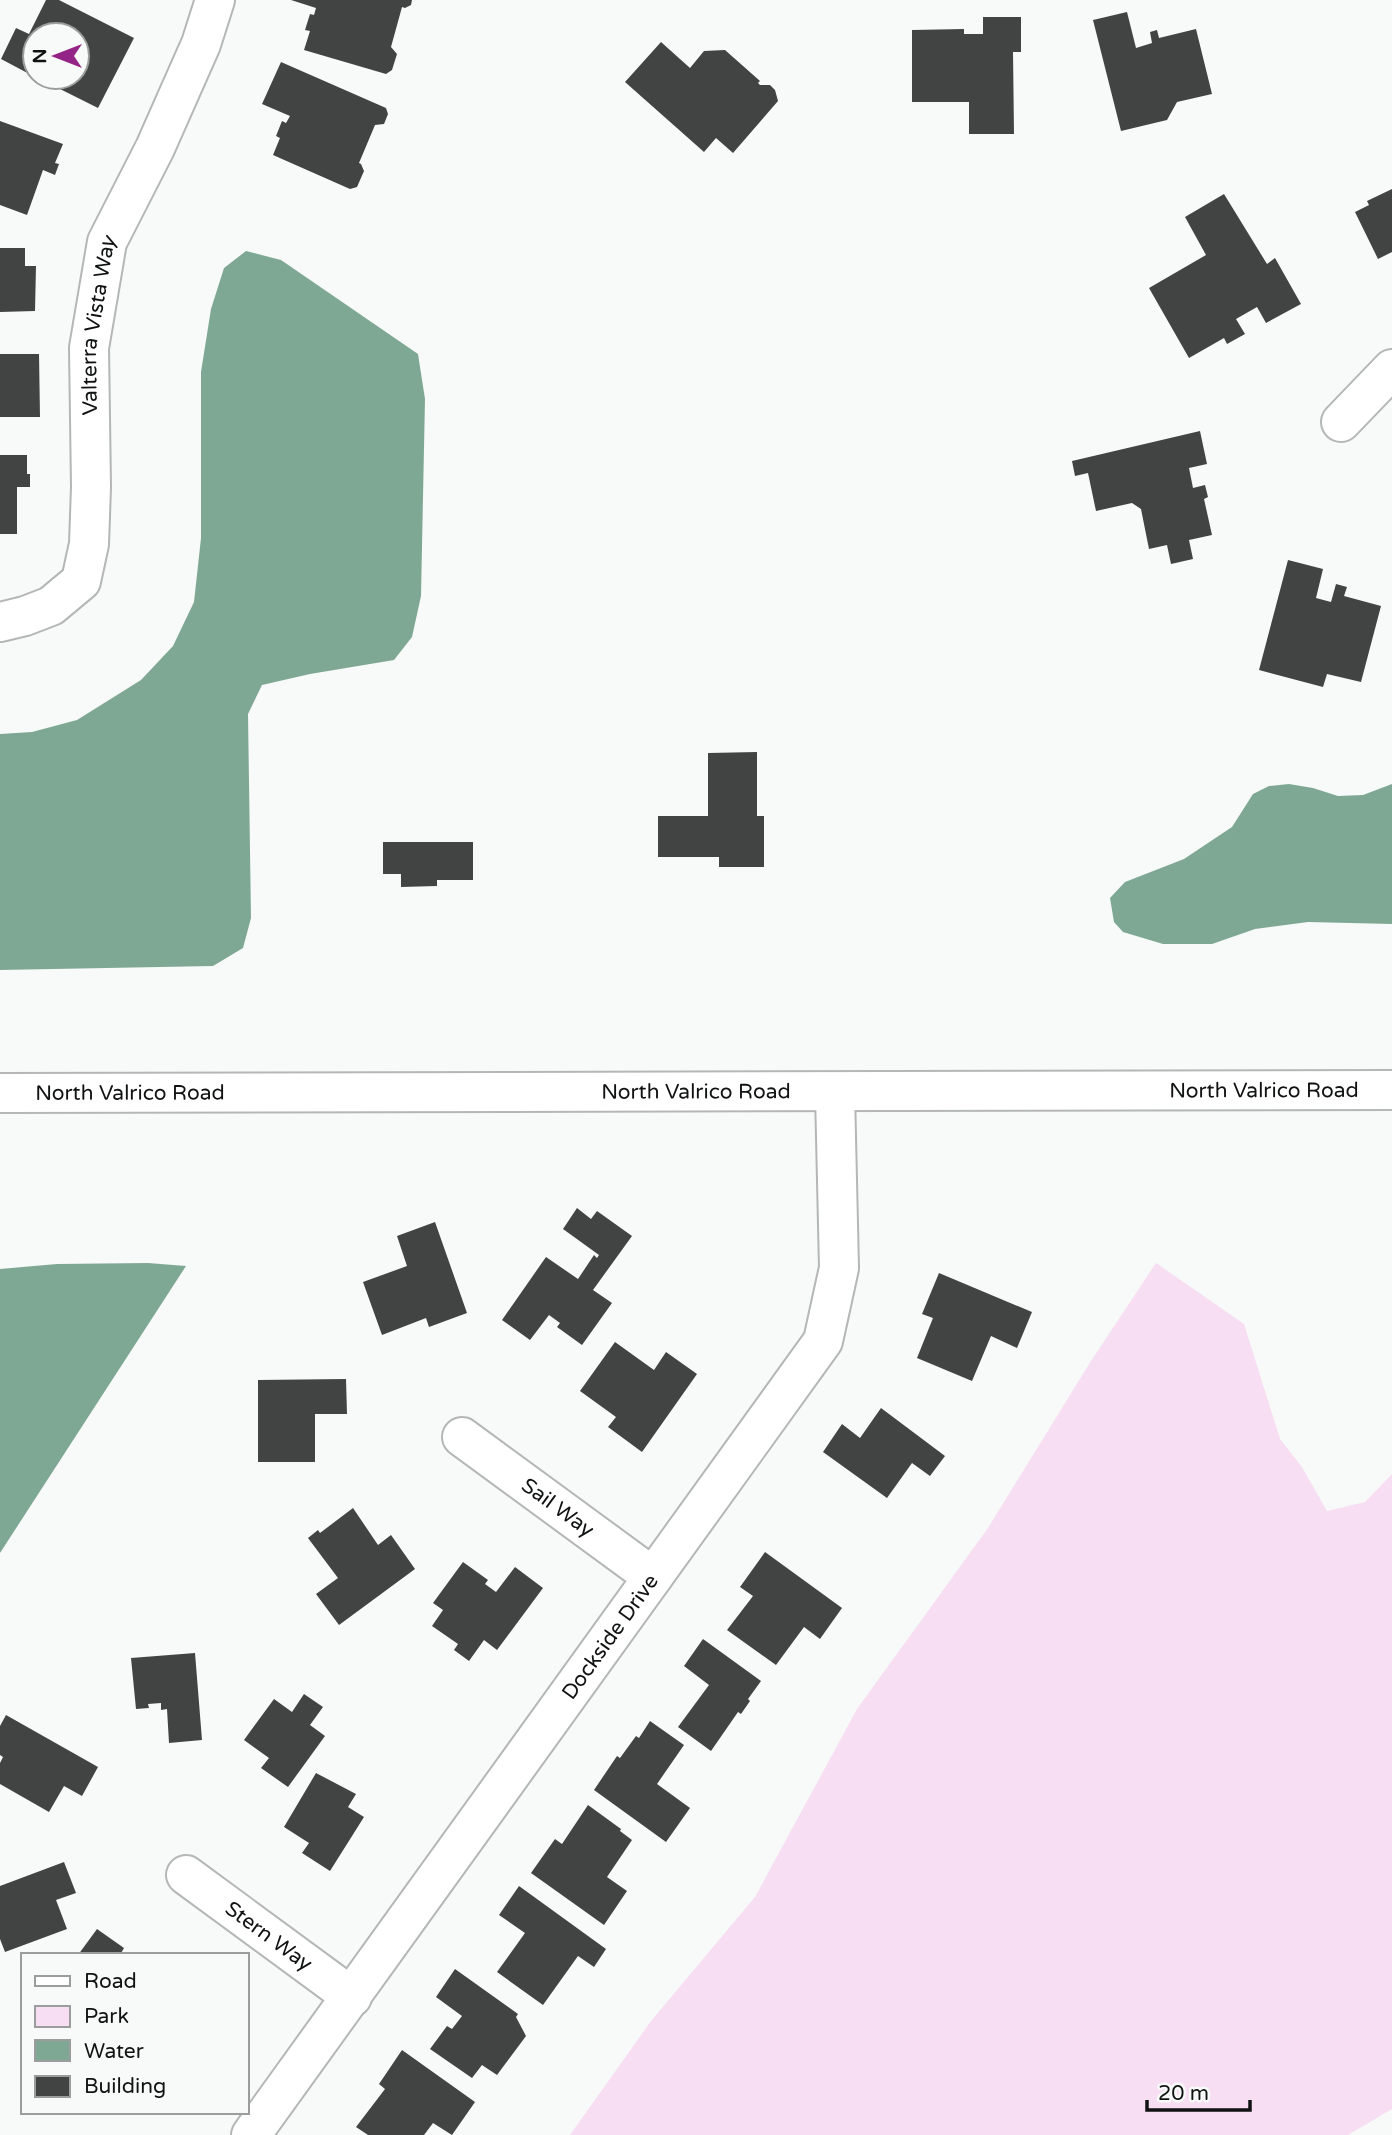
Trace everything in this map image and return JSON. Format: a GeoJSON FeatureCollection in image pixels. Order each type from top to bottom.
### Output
{"type":"FeatureCollection","features":[{"type":"Feature","properties":{"kind":"street","name":"Valterra Vista Way"},"geometry":{"type":"LineString","coordinates":[[0,622],[51,606],[81,581],[89,544],[91,499],[89,348],[107,242],[155,148],[201,44],[215,0]]}},
{"type":"Feature","properties":{"kind":"street"},"geometry":{"type":"LineString","coordinates":[[1341,422],[1392,369]]}},
{"type":"Feature","properties":{"kind":"street","name":"North Valrico Road"},"geometry":{"type":"LineString","coordinates":[[0,1093],[1392,1090]]}},
{"type":"Feature","properties":{"kind":"street","name":"Dockside Drive"},"geometry":{"type":"LineString","coordinates":[[251,2135],[823,1341],[839,1268],[835,1093]]}},
{"type":"Feature","properties":{"kind":"street","name":"Sail Way"},"geometry":{"type":"LineString","coordinates":[[462,1437],[653,1577]]}},
{"type":"Feature","properties":{"kind":"street","name":"Stern Way"},"geometry":{"type":"LineString","coordinates":[[186,1875],[352,1997]]}},
{"type":"Feature","properties":{"kind":"green space"},"geometry":{"type":"Polygon","coordinates":[[[1156,1263],[1244,1324],[1280,1439],[1302,1467],[1327,1511],[1365,1502],[1392,1474],[1392,2109],[1348,2135],[570,2135],[651,2021],[755,1897],[857,1709],[988,1528],[1091,1361],[1156,1263]]]}},
{"type":"Feature","properties":{"kind":"water"},"geometry":{"type":"Polygon","coordinates":[[[246,251],[281,260],[418,354],[425,399],[421,596],[412,637],[394,660],[262,685],[248,714],[251,918],[243,948],[213,966],[0,970],[0,734],[32,732],[77,720],[141,680],[173,646],[194,602],[201,538],[201,372],[211,309],[224,268],[246,251]]]}},
{"type":"Feature","properties":{"kind":"water"},"geometry":{"type":"Polygon","coordinates":[[[1289,784],[1338,796],[1363,795],[1392,784],[1392,924],[1308,922],[1255,929],[1212,944],[1163,944],[1123,932],[1114,922],[1110,898],[1125,882],[1184,859],[1232,827],[1253,794],[1269,786],[1289,784]]]}},
{"type":"Feature","properties":{"kind":"water"},"geometry":{"type":"Polygon","coordinates":[[[148,1263],[186,1266],[0,1553],[0,1269],[57,1264],[148,1263]]]}},
{"type":"Feature","properties":{"kind":"building"},"geometry":{"type":"Polygon","coordinates":[[[46,0],[59,0],[134,38],[98,108],[64,91],[91,91],[91,21],[36,21],[46,0]]]}},
{"type":"Feature","properties":{"kind":"building"},"geometry":{"type":"Polygon","coordinates":[[[291,0],[412,0],[411,5],[402,7],[391,47],[397,54],[392,70],[386,74],[304,50],[310,31],[305,30],[310,14],[314,15],[316,8],[291,0]]]}},
{"type":"Feature","properties":{"kind":"building"},"geometry":{"type":"Polygon","coordinates":[[[1127,12],[1136,48],[1152,43],[1150,32],[1157,30],[1159,38],[1196,29],[1212,94],[1177,102],[1167,120],[1121,131],[1093,20],[1127,12]]]}},
{"type":"Feature","properties":{"kind":"building"},"geometry":{"type":"Polygon","coordinates":[[[983,17],[1021,17],[1021,52],[1013,52],[1014,134],[969,134],[969,102],[912,102],[912,30],[964,29],[964,34],[983,34],[983,17]]]}},
{"type":"Feature","properties":{"kind":"building"},"geometry":{"type":"Polygon","coordinates":[[[16,28],[21,30],[21,70],[1,59],[16,28]]]}},
{"type":"Feature","properties":{"kind":"building"},"geometry":{"type":"Polygon","coordinates":[[[661,42],[690,68],[704,51],[725,50],[760,81],[760,85],[770,85],[775,90],[778,101],[733,153],[716,138],[704,152],[625,82],[661,42]]]}},
{"type":"Feature","properties":{"kind":"building"},"geometry":{"type":"Polygon","coordinates":[[[281,62],[386,108],[388,114],[384,124],[375,125],[359,163],[364,171],[357,187],[350,189],[273,155],[280,138],[276,136],[282,121],[286,123],[290,116],[262,104],[281,62]]]}},
{"type":"Feature","properties":{"kind":"building"},"geometry":{"type":"Polygon","coordinates":[[[0,121],[63,144],[55,163],[59,164],[55,175],[43,170],[27,215],[0,205],[0,121]]]}},
{"type":"Feature","properties":{"kind":"building"},"geometry":{"type":"Polygon","coordinates":[[[1392,189],[1392,252],[1378,259],[1355,212],[1369,205],[1367,201],[1392,189]]]}},
{"type":"Feature","properties":{"kind":"building"},"geometry":{"type":"Polygon","coordinates":[[[1224,194],[1267,264],[1275,258],[1301,304],[1266,323],[1257,307],[1236,319],[1245,334],[1227,344],[1224,338],[1189,358],[1149,288],[1206,255],[1185,217],[1224,194]]]}},
{"type":"Feature","properties":{"kind":"building"},"geometry":{"type":"Polygon","coordinates":[[[0,248],[25,248],[25,266],[36,266],[35,311],[0,312],[0,248]]]}},
{"type":"Feature","properties":{"kind":"building"},"geometry":{"type":"Polygon","coordinates":[[[0,354],[39,354],[40,417],[0,417],[0,354]]]}},
{"type":"Feature","properties":{"kind":"building"},"geometry":{"type":"Polygon","coordinates":[[[1200,431],[1207,464],[1189,468],[1193,488],[1205,485],[1208,497],[1204,499],[1212,535],[1189,540],[1193,559],[1171,564],[1167,545],[1149,549],[1141,509],[1132,503],[1096,511],[1088,473],[1075,476],[1072,461],[1200,431]]]}},
{"type":"Feature","properties":{"kind":"building"},"geometry":{"type":"Polygon","coordinates":[[[0,455],[27,455],[30,487],[17,487],[17,534],[0,534],[0,455]]]}},
{"type":"Feature","properties":{"kind":"building"},"geometry":{"type":"Polygon","coordinates":[[[1288,560],[1323,569],[1316,598],[1331,602],[1336,584],[1347,587],[1344,596],[1381,606],[1361,682],[1327,674],[1323,687],[1259,670],[1288,560]]]}},
{"type":"Feature","properties":{"kind":"building"},"geometry":{"type":"Polygon","coordinates":[[[757,752],[757,816],[764,816],[764,867],[719,867],[719,857],[658,857],[658,816],[708,816],[708,753],[757,752]]]}},
{"type":"Feature","properties":{"kind":"building"},"geometry":{"type":"Polygon","coordinates":[[[383,842],[473,842],[473,880],[437,880],[437,886],[401,887],[401,874],[383,874],[383,842]]]}},
{"type":"Feature","properties":{"kind":"building"},"geometry":{"type":"Polygon","coordinates":[[[577,1208],[591,1219],[597,1211],[632,1236],[593,1290],[612,1303],[582,1345],[557,1327],[560,1323],[549,1315],[530,1340],[502,1320],[546,1257],[578,1279],[594,1255],[597,1258],[599,1255],[563,1229],[577,1208]]]}},
{"type":"Feature","properties":{"kind":"building"},"geometry":{"type":"Polygon","coordinates":[[[435,1222],[467,1313],[429,1327],[426,1318],[382,1335],[363,1282],[407,1266],[397,1236],[435,1222]]]}},
{"type":"Feature","properties":{"kind":"building"},"geometry":{"type":"Polygon","coordinates":[[[939,1273],[1032,1312],[1017,1348],[991,1336],[972,1381],[917,1358],[933,1318],[922,1314],[939,1273]]]}},
{"type":"Feature","properties":{"kind":"building"},"geometry":{"type":"Polygon","coordinates":[[[615,1342],[654,1370],[666,1352],[697,1374],[642,1452],[608,1427],[616,1417],[580,1391],[615,1342]]]}},
{"type":"Feature","properties":{"kind":"building"},"geometry":{"type":"Polygon","coordinates":[[[346,1379],[347,1414],[315,1414],[315,1462],[258,1462],[258,1380],[346,1379]]]}},
{"type":"Feature","properties":{"kind":"building"},"geometry":{"type":"Polygon","coordinates":[[[881,1408],[945,1456],[930,1476],[912,1463],[887,1498],[823,1452],[842,1424],[860,1438],[881,1408]]]}},
{"type":"Feature","properties":{"kind":"building"},"geometry":{"type":"Polygon","coordinates":[[[353,1508],[378,1545],[391,1535],[415,1569],[339,1625],[316,1594],[338,1578],[308,1538],[318,1530],[320,1533],[353,1508]]]}},
{"type":"Feature","properties":{"kind":"building"},"geometry":{"type":"Polygon","coordinates":[[[765,1552],[842,1608],[820,1639],[804,1627],[776,1665],[727,1630],[753,1596],[740,1587],[765,1552]]]}},
{"type":"Feature","properties":{"kind":"building"},"geometry":{"type":"Polygon","coordinates":[[[463,1562],[488,1580],[485,1584],[496,1592],[515,1567],[543,1588],[497,1650],[484,1640],[469,1661],[454,1650],[458,1644],[432,1626],[443,1610],[433,1603],[463,1562]]]}},
{"type":"Feature","properties":{"kind":"building"},"geometry":{"type":"Polygon","coordinates":[[[703,1639],[761,1681],[741,1714],[738,1712],[711,1751],[678,1727],[709,1685],[684,1666],[703,1639]]]}},
{"type":"Feature","properties":{"kind":"building"},"geometry":{"type":"Polygon","coordinates":[[[195,1653],[202,1740],[169,1743],[167,1709],[161,1710],[161,1703],[136,1709],[131,1658],[195,1653]]]}},
{"type":"Feature","properties":{"kind":"building"},"geometry":{"type":"Polygon","coordinates":[[[304,1694],[323,1707],[310,1725],[325,1736],[288,1787],[261,1768],[269,1758],[244,1740],[274,1699],[292,1712],[304,1694]]]}},
{"type":"Feature","properties":{"kind":"building"},"geometry":{"type":"Polygon","coordinates":[[[6,1715],[98,1767],[82,1796],[64,1786],[49,1812],[0,1784],[0,1763],[3,1757],[0,1755],[0,1726],[6,1715]]]}},
{"type":"Feature","properties":{"kind":"building"},"geometry":{"type":"Polygon","coordinates":[[[650,1721],[684,1745],[657,1784],[690,1808],[666,1842],[594,1790],[617,1756],[620,1758],[636,1736],[639,1738],[650,1721]]]}},
{"type":"Feature","properties":{"kind":"building"},"geometry":{"type":"Polygon","coordinates":[[[316,1773],[356,1794],[348,1807],[364,1817],[330,1871],[302,1853],[309,1843],[284,1827],[316,1773]]]}},
{"type":"Feature","properties":{"kind":"building"},"geometry":{"type":"Polygon","coordinates":[[[588,1805],[632,1840],[607,1877],[627,1891],[604,1925],[531,1873],[555,1839],[562,1844],[588,1805]]]}},
{"type":"Feature","properties":{"kind":"building"},"geometry":{"type":"Polygon","coordinates":[[[64,1862],[76,1893],[56,1900],[67,1929],[5,1952],[0,1939],[0,1886],[64,1862]]]}},
{"type":"Feature","properties":{"kind":"building"},"geometry":{"type":"Polygon","coordinates":[[[519,1886],[606,1949],[594,1967],[578,1956],[543,2005],[497,1972],[525,1933],[499,1915],[519,1886]]]}},
{"type":"Feature","properties":{"kind":"building"},"geometry":{"type":"Polygon","coordinates":[[[97,1929],[124,1948],[121,1953],[79,1953],[97,1929]]]}},
{"type":"Feature","properties":{"kind":"building"},"geometry":{"type":"Polygon","coordinates":[[[455,1969],[518,2014],[516,2017],[526,2036],[497,2075],[482,2065],[472,2078],[430,2049],[447,2026],[452,2029],[462,2016],[436,1997],[455,1969]]]}},
{"type":"Feature","properties":{"kind":"building"},"geometry":{"type":"Polygon","coordinates":[[[402,2050],[475,2102],[452,2135],[433,2123],[424,2135],[368,2135],[356,2127],[385,2089],[379,2084],[402,2050]]]}}]}
